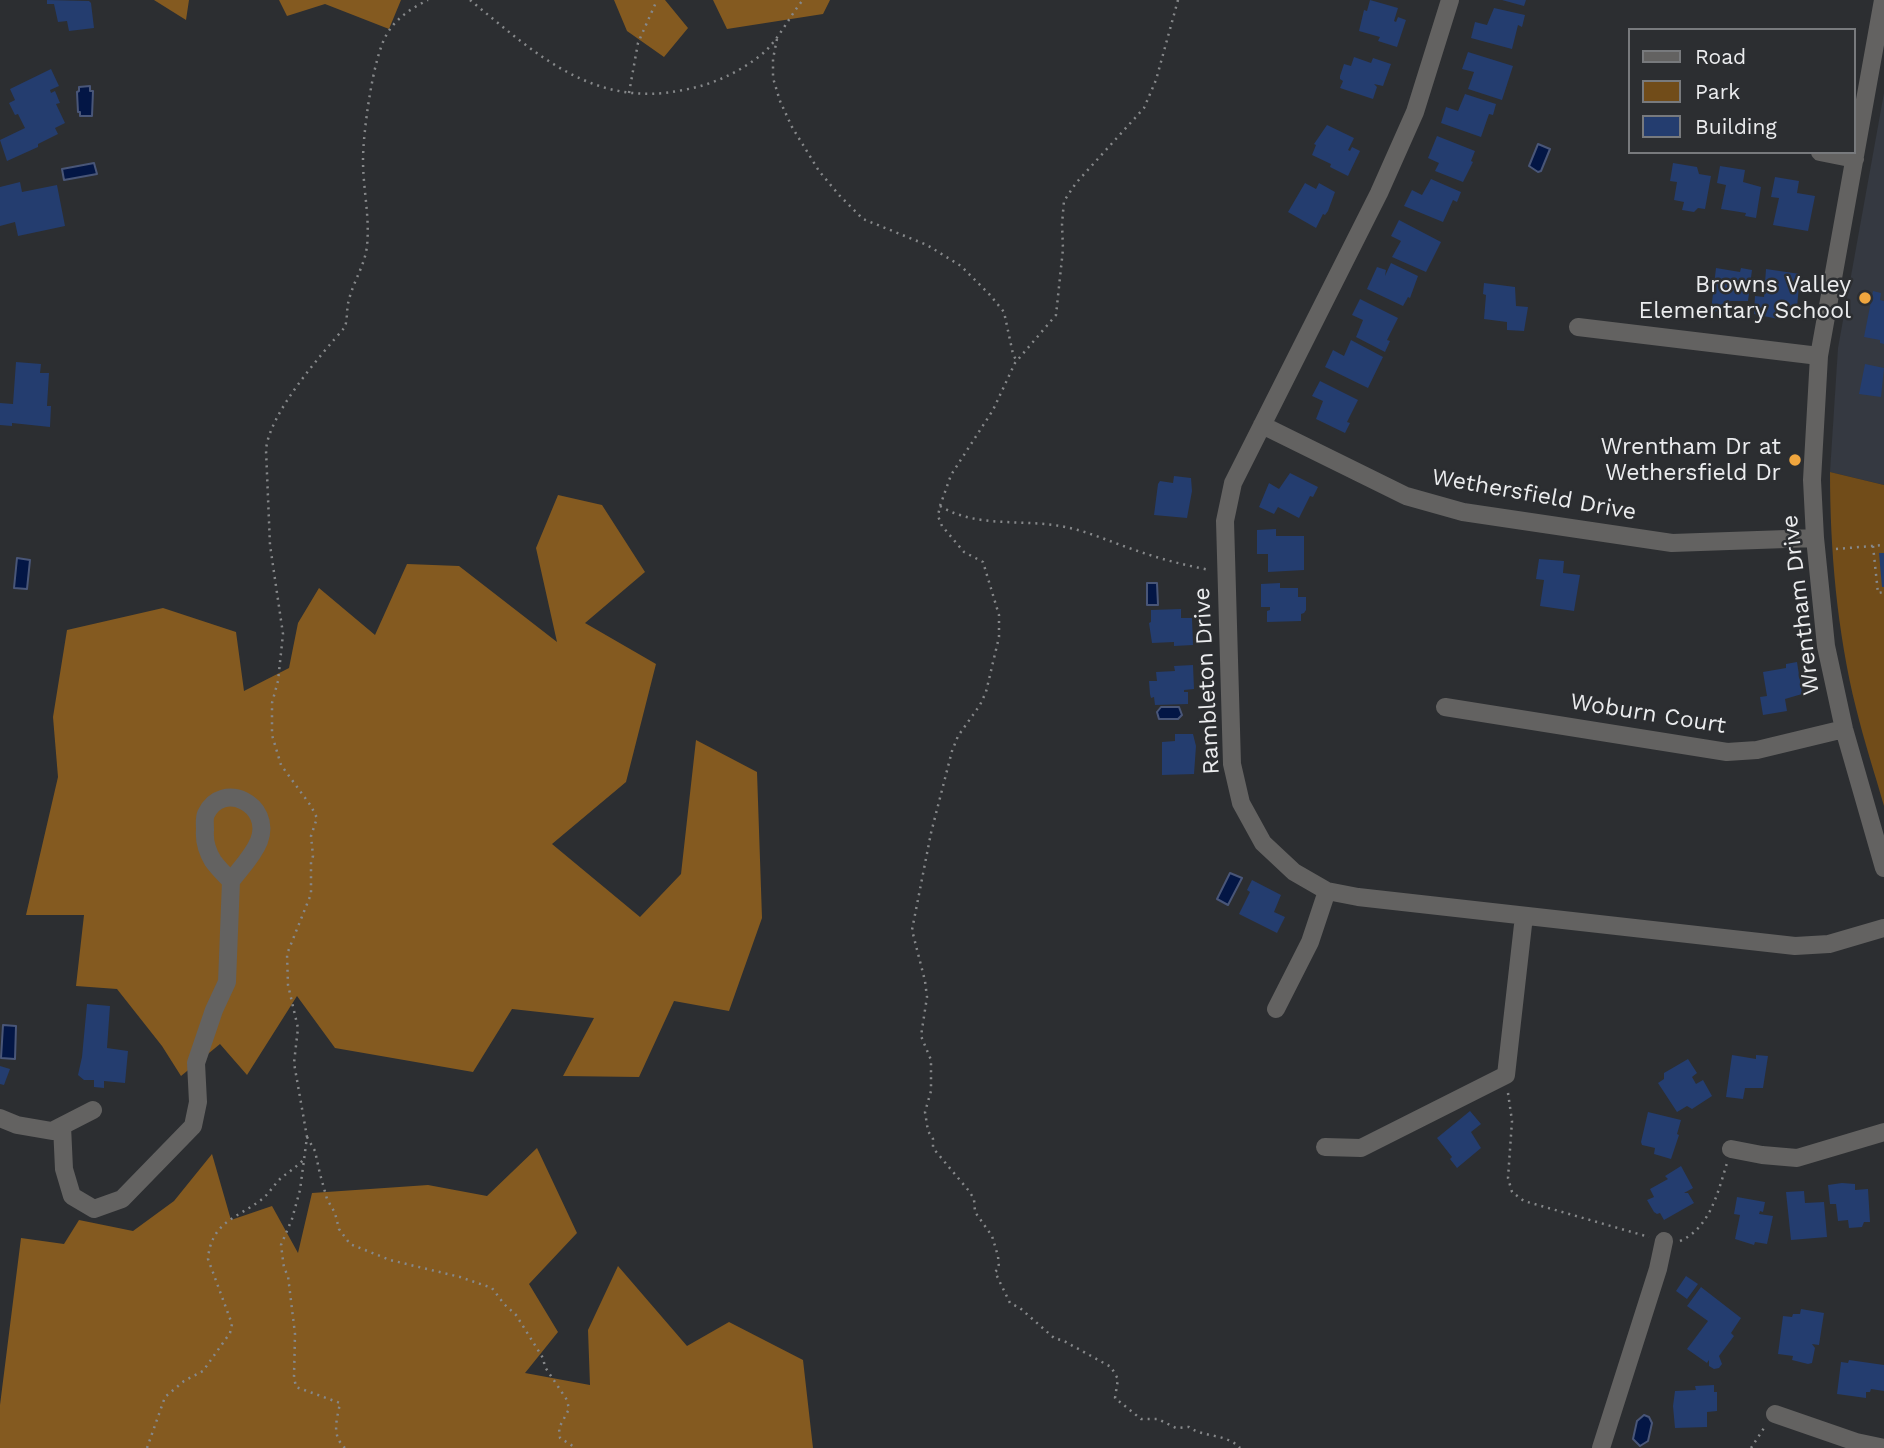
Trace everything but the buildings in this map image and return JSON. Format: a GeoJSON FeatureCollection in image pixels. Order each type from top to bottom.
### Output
{"type":"FeatureCollection","features":[{"type":"Feature","properties":{"kind":"street","name":"Rambleton Drive"},"geometry":{"type":"LineString","coordinates":[[1450,0],[1415,112],[1379,193],[1233,483],[1228,501],[1226,521],[1232,764],[1241,803],[1263,843],[1294,872],[1326,891],[1358,897],[1795,946],[1829,944],[1884,928]]}},
{"type":"Feature","properties":{"kind":"street","name":"Wrentham Drive"},"geometry":{"type":"LineString","coordinates":[[1856,154],[1884,0]]}},
{"type":"Feature","properties":{"kind":"street"},"geometry":{"type":"LineString","coordinates":[[1830,154],[1855,159]]}},
{"type":"Feature","properties":{"kind":"street","name":"Wrentham Drive"},"geometry":{"type":"LineString","coordinates":[[1856,154],[1819,356],[1813,461],[1815,538],[1826,646],[1844,729],[1884,868]]}},
{"type":"Feature","properties":{"kind":"street"},"geometry":{"type":"LineString","coordinates":[[1578,327],[1819,356]]}},
{"type":"Feature","properties":{"kind":"street","name":"Wethersfield Drive"},"geometry":{"type":"LineString","coordinates":[[1262,425],[1406,496],[1464,512],[1672,543],[1815,538]]}},
{"type":"Feature","properties":{"kind":"street","name":"Woburn Court"},"geometry":{"type":"LineString","coordinates":[[1445,707],[1727,752],[1757,750],[1844,729]]}},
{"type":"Feature","properties":{"kind":"street"},"geometry":{"type":"LineString","coordinates":[[62,1126],[64,1169],[72,1196],[94,1209],[122,1199],[193,1126],[198,1102],[196,1063],[214,1010],[227,982],[231,881]]}},
{"type":"Feature","properties":{"kind":"street"},"geometry":{"type":"LineString","coordinates":[[1276,1009],[1310,942],[1326,891]]}},
{"type":"Feature","properties":{"kind":"street"},"geometry":{"type":"LineString","coordinates":[[1325,1147],[1361,1148],[1506,1076],[1524,916]]}},
{"type":"Feature","properties":{"kind":"street"},"geometry":{"type":"LineString","coordinates":[[0,1118],[17,1125],[52,1131],[93,1110]]}},
{"type":"Feature","properties":{"kind":"street"},"geometry":{"type":"LineString","coordinates":[[1731,1149],[1797,1158],[1884,1132]]}},
{"type":"Feature","properties":{"kind":"street"},"geometry":{"type":"LineString","coordinates":[[1601,1448],[1658,1269],[1664,1241]]}},
{"type":"Feature","properties":{"kind":"street"},"geometry":{"type":"LineString","coordinates":[[1775,1414],[1856,1442],[1884,1448]]}},
{"type":"Feature","properties":{"kind":"path"},"geometry":{"type":"LineString","coordinates":[[345,1448],[336,1433],[340,1403],[296,1387],[295,1334],[281,1245],[295,1210],[307,1137],[294,1063],[298,1028],[288,985],[287,954],[310,894],[312,836],[317,818],[312,806],[281,765],[272,736],[272,703],[278,681],[283,634],[270,545],[267,442],[286,402],[345,327],[349,297],[363,266],[367,246],[368,216],[363,155],[374,70],[386,34],[403,15],[428,0]]}},
{"type":"Feature","properties":{"kind":"path"},"geometry":{"type":"LineString","coordinates":[[470,0],[553,65],[592,85],[629,93],[669,93],[712,83],[737,71],[760,56],[776,39],[803,0]]}},
{"type":"Feature","properties":{"kind":"path"},"geometry":{"type":"LineString","coordinates":[[629,93],[638,43],[657,0]]}},
{"type":"Feature","properties":{"kind":"path"},"geometry":{"type":"LineString","coordinates":[[1178,0],[1156,80],[1147,102],[1135,120],[1076,183],[1064,201],[1063,248],[1056,315],[1017,360],[993,410],[951,475],[940,506],[938,516],[942,526],[964,552],[983,562],[999,614],[999,637],[986,692],[958,736],[952,751],[912,930],[927,997],[921,1036],[931,1060],[931,1091],[925,1112],[928,1130],[933,1139],[933,1148],[969,1191],[974,1199],[975,1212],[992,1236],[999,1256],[999,1268],[995,1272],[1010,1303],[1020,1308],[1054,1338],[1111,1367],[1118,1379],[1115,1398],[1141,1419],[1158,1419],[1175,1428],[1189,1427],[1195,1432],[1233,1441],[1240,1448]]}},
{"type":"Feature","properties":{"kind":"path"},"geometry":{"type":"LineString","coordinates":[[776,39],[773,78],[780,101],[792,127],[820,171],[863,219],[945,255],[990,295],[1004,312],[1013,354],[1017,360]]}},
{"type":"Feature","properties":{"kind":"path"},"geometry":{"type":"LineString","coordinates":[[940,506],[956,516],[985,521],[1062,526],[1187,566],[1227,573]]}},
{"type":"Feature","properties":{"kind":"path"},"geometry":{"type":"LineString","coordinates":[[1836,549],[1884,545]]}},
{"type":"Feature","properties":{"kind":"path"},"geometry":{"type":"LineString","coordinates":[[1873,546],[1878,593],[1884,592]]}},
{"type":"Feature","properties":{"kind":"path"},"geometry":{"type":"LineString","coordinates":[[1506,1076],[1512,1121],[1508,1178],[1512,1192],[1524,1201],[1664,1241],[1682,1242],[1704,1221],[1713,1205],[1731,1149]]}},
{"type":"Feature","properties":{"kind":"path"},"geometry":{"type":"LineString","coordinates":[[307,1137],[315,1151],[327,1199],[335,1213],[339,1229],[350,1244],[390,1260],[460,1277],[492,1288],[516,1315],[567,1400],[569,1409],[559,1428],[560,1438],[576,1448]]}},
{"type":"Feature","properties":{"kind":"path"},"geometry":{"type":"LineString","coordinates":[[147,1448],[165,1397],[184,1381],[203,1371],[230,1333],[232,1324],[211,1271],[209,1247],[226,1223],[261,1200],[305,1158]]}},
{"type":"Feature","properties":{"kind":"path"},"geometry":{"type":"LineString","coordinates":[[1751,1448],[1753,1441],[1775,1414]]}},
{"type":"Feature","properties":{"kind":"shaded area"},"geometry":{"type":"Polygon","coordinates":[[[154,0],[189,0],[186,20],[154,0]]]}},
{"type":"Feature","properties":{"kind":"shaded area"},"geometry":{"type":"Polygon","coordinates":[[[279,0],[401,0],[389,29],[325,4],[287,16],[279,0]]]}},
{"type":"Feature","properties":{"kind":"shaded area"},"geometry":{"type":"Polygon","coordinates":[[[614,0],[665,0],[688,28],[664,57],[627,31],[614,0]]]}},
{"type":"Feature","properties":{"kind":"shaded area"},"geometry":{"type":"Polygon","coordinates":[[[713,0],[830,0],[823,14],[727,29],[713,0]]]}},
{"type":"Feature","properties":{"kind":"shaded area","name":"Browns Valley Elementary School"},"geometry":{"type":"Polygon","coordinates":[[[1884,93],[1884,485],[1830,472],[1838,348],[1884,93]]]}},
{"type":"Feature","properties":{"kind":"shaded area"},"geometry":{"type":"Polygon","coordinates":[[[558,495],[602,505],[645,572],[585,623],[656,664],[626,782],[552,844],[640,917],[681,874],[696,740],[757,772],[762,918],[729,1011],[674,1001],[639,1077],[563,1076],[594,1018],[512,1009],[473,1072],[335,1048],[297,996],[247,1075],[220,1044],[181,1076],[162,1046],[117,989],[76,986],[84,915],[26,915],[58,777],[53,717],[67,630],[163,608],[236,632],[244,691],[289,668],[298,623],[319,588],[375,635],[407,564],[459,566],[557,642],[536,548],[558,495]]]}},
{"type":"Feature","properties":{"kind":"shaded area"},"geometry":{"type":"Polygon","coordinates":[[[537,1148],[577,1233],[529,1284],[558,1332],[525,1373],[590,1385],[588,1330],[618,1266],[687,1346],[729,1322],[803,1360],[813,1448],[0,1448],[0,1405],[21,1238],[64,1244],[79,1220],[133,1231],[174,1201],[212,1154],[231,1220],[272,1206],[298,1253],[312,1193],[428,1185],[487,1196],[537,1148]]]}},
{"type":"Feature","properties":{"kind":"green space"},"geometry":{"type":"Polygon","coordinates":[[[1830,472],[1884,485],[1884,806],[1849,679],[1839,620],[1831,531],[1830,472]]]}},
{"type":"Feature","properties":{"kind":"water"},"geometry":{"type":"Polygon","coordinates":[[[90,86],[90,91],[93,91],[92,116],[80,116],[77,92],[79,87],[90,86]]]}},
{"type":"Feature","properties":{"kind":"water"},"geometry":{"type":"Polygon","coordinates":[[[1538,144],[1550,149],[1541,171],[1538,172],[1529,166],[1538,144]]]}},
{"type":"Feature","properties":{"kind":"water"},"geometry":{"type":"Polygon","coordinates":[[[94,163],[97,174],[64,180],[62,169],[94,163]]]}},
{"type":"Feature","properties":{"kind":"water"},"geometry":{"type":"Polygon","coordinates":[[[17,558],[30,560],[27,589],[14,588],[17,558]]]}},
{"type":"Feature","properties":{"kind":"water"},"geometry":{"type":"Polygon","coordinates":[[[1147,583],[1157,583],[1158,605],[1147,605],[1147,583]]]}},
{"type":"Feature","properties":{"kind":"water"},"geometry":{"type":"Polygon","coordinates":[[[1161,707],[1179,707],[1182,715],[1178,719],[1159,719],[1157,712],[1161,707]]]}},
{"type":"Feature","properties":{"kind":"water"},"geometry":{"type":"Polygon","coordinates":[[[1230,873],[1242,878],[1228,905],[1217,899],[1230,873]]]}},
{"type":"Feature","properties":{"kind":"water"},"geometry":{"type":"Polygon","coordinates":[[[3,1025],[16,1026],[15,1059],[1,1058],[3,1025]]]}},
{"type":"Feature","properties":{"kind":"water"},"geometry":{"type":"Polygon","coordinates":[[[1644,1415],[1649,1417],[1652,1423],[1648,1441],[1640,1446],[1633,1439],[1637,1421],[1644,1415]]]}},
{"type":"Feature","properties":{"kind":"place","name":"Browns Valley Elementary School"},"geometry":{"type":"Point","coordinates":[1865,298]}},
{"type":"Feature","properties":{"kind":"place","name":"Wrentham Dr at Wethersfield Dr"},"geometry":{"type":"Point","coordinates":[1795,460]}}]}
